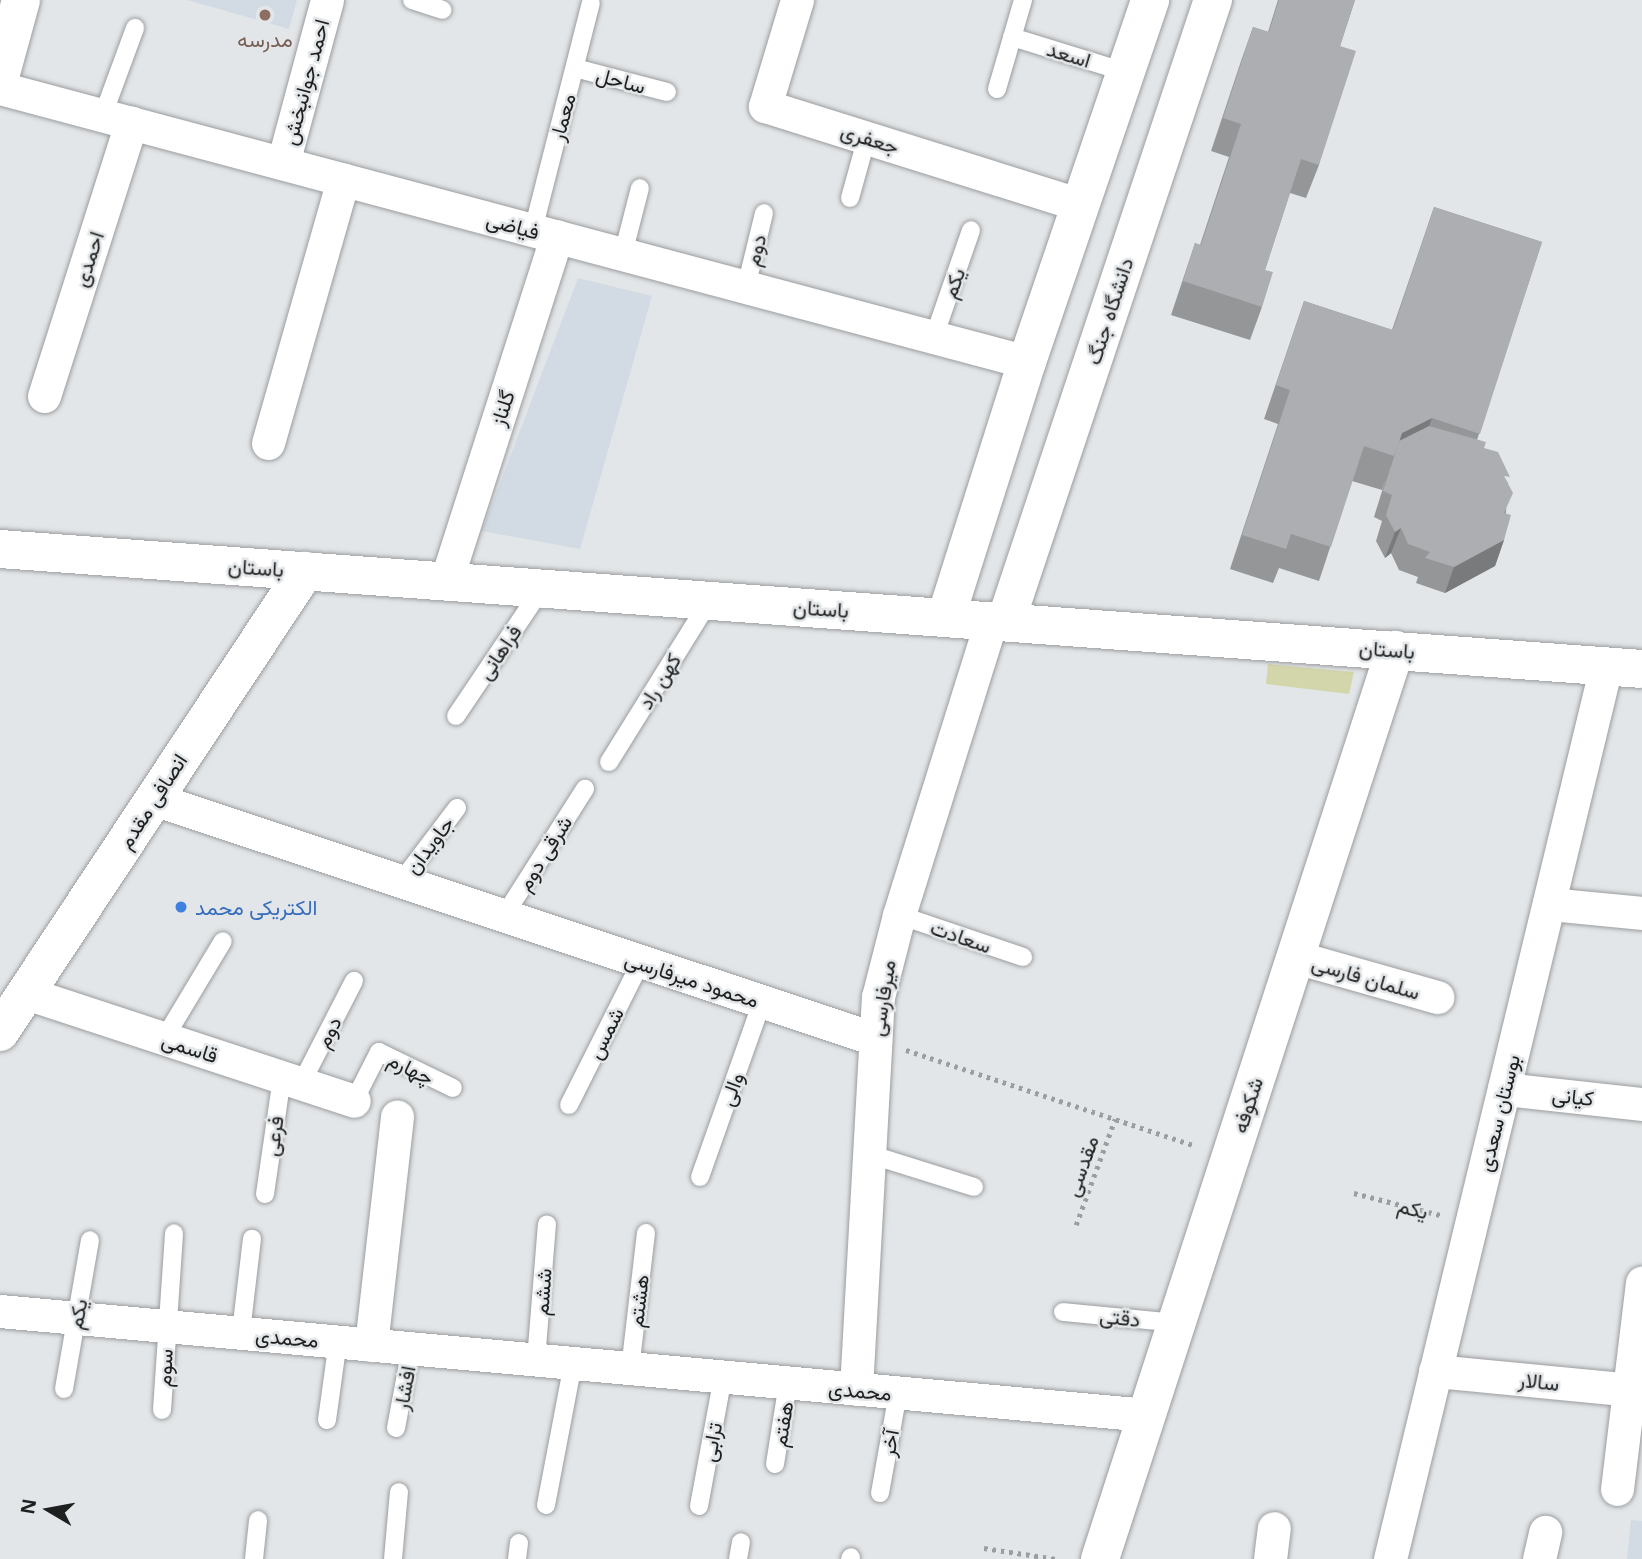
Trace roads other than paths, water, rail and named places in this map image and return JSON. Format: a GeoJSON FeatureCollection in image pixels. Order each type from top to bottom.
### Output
{"type":"FeatureCollection","features":[{"type":"Feature","properties":{"kind":"main road"},"geometry":{"type":"LineString","coordinates":[[0,77],[21,0]]}},
{"type":"Feature","properties":{"kind":"main road"},"geometry":{"type":"LineString","coordinates":[[946,617],[1027,362],[1150,0]]}},
{"type":"Feature","properties":{"kind":"main road","name":"دانشگاه جنگ"},"geometry":{"type":"LineString","coordinates":[[998,621],[1213,0]]}},
{"type":"Feature","properties":{"kind":"main road","name":"باستان"},"geometry":{"type":"LineString","coordinates":[[0,549],[1624,667]]}},
{"type":"Feature","properties":{"kind":"main road","name":"انصافی مقدم"},"geometry":{"type":"LineString","coordinates":[[0,1032],[305,571]]}},
{"type":"Feature","properties":{"kind":"main road","name":"شکوفه"},"geometry":{"type":"LineString","coordinates":[[1100,1559],[1395,650]]}},
{"type":"Feature","properties":{"kind":"street","name":"احمد جوانبخش"},"geometry":{"type":"LineString","coordinates":[[283,163],[327,0]]}},
{"type":"Feature","properties":{"kind":"street","name":"جعفری"},"geometry":{"type":"LineString","coordinates":[[797,0],[765,106],[1080,205]]}},
{"type":"Feature","properties":{"kind":"street","name":"فیاضی"},"geometry":{"type":"LineString","coordinates":[[0,88],[1027,362]]}},
{"type":"Feature","properties":{"kind":"street","name":"احمدی"},"geometry":{"type":"LineString","coordinates":[[44,396],[117,119]]}},
{"type":"Feature","properties":{"kind":"street"},"geometry":{"type":"LineString","coordinates":[[268,443],[343,179]]}},
{"type":"Feature","properties":{"kind":"street","name":"گلناز"},"geometry":{"type":"LineString","coordinates":[[446,581],[545,233]]}},
{"type":"Feature","properties":{"kind":"street","name":"میرفارسی"},"geometry":{"type":"LineString","coordinates":[[856,1390],[878,997],[899,915],[998,621]]}},
{"type":"Feature","properties":{"kind":"street","name":"بوستان سعدى"},"geometry":{"type":"LineString","coordinates":[[1390,1559],[1549,904],[1624,667]]}},
{"type":"Feature","properties":{"kind":"street","name":"محمود میرفارسی"},"geometry":{"type":"LineString","coordinates":[[154,799],[875,1039]]}},
{"type":"Feature","properties":{"kind":"street"},"geometry":{"type":"LineString","coordinates":[[1549,904],[1642,913]]}},
{"type":"Feature","properties":{"kind":"street","name":"سلمان فارسی"},"geometry":{"type":"LineString","coordinates":[[1296,957],[1437,997]]}},
{"type":"Feature","properties":{"kind":"street","name":"قاسمی"},"geometry":{"type":"LineString","coordinates":[[26,993],[354,1101]]}},
{"type":"Feature","properties":{"kind":"street","name":"کیانی"},"geometry":{"type":"LineString","coordinates":[[1504,1089],[1642,1104]]}},
{"type":"Feature","properties":{"kind":"street"},"geometry":{"type":"LineString","coordinates":[[371,1345],[397,1116]]}},
{"type":"Feature","properties":{"kind":"street"},"geometry":{"type":"LineString","coordinates":[[1617,1489],[1635,1391],[1642,1283]]}},
{"type":"Feature","properties":{"kind":"street","name":"محمدی"},"geometry":{"type":"LineString","coordinates":[[0,1311],[1147,1415]]}},
{"type":"Feature","properties":{"kind":"street","name":"سالار"},"geometry":{"type":"LineString","coordinates":[[1435,1371],[1635,1391]]}},
{"type":"Feature","properties":{"kind":"lane"},"geometry":{"type":"LineString","coordinates":[[412,0],[442,10]]}},
{"type":"Feature","properties":{"kind":"lane"},"geometry":{"type":"LineString","coordinates":[[997,89],[1023,0]]}},
{"type":"Feature","properties":{"kind":"lane","name":"معمار"},"geometry":{"type":"LineString","coordinates":[[545,233],[575,68],[591,3]]}},
{"type":"Feature","properties":{"kind":"lane"},"geometry":{"type":"LineString","coordinates":[[117,119],[135,28]]}},
{"type":"Feature","properties":{"kind":"lane","name":"اسعد"},"geometry":{"type":"LineString","coordinates":[[1012,37],[1125,72]]}},
{"type":"Feature","properties":{"kind":"lane","name":"ساحل"},"geometry":{"type":"LineString","coordinates":[[575,68],[667,92]]}},
{"type":"Feature","properties":{"kind":"lane"},"geometry":{"type":"LineString","coordinates":[[850,198],[867,137]]}},
{"type":"Feature","properties":{"kind":"lane"},"geometry":{"type":"LineString","coordinates":[[623,254],[640,188]]}},
{"type":"Feature","properties":{"kind":"lane","name":"دوم"},"geometry":{"type":"LineString","coordinates":[[746,286],[764,213]]}},
{"type":"Feature","properties":{"kind":"lane","name":"یکم"},"geometry":{"type":"LineString","coordinates":[[934,337],[971,230]]}},
{"type":"Feature","properties":{"kind":"lane","name":"فراهانی"},"geometry":{"type":"LineString","coordinates":[[456,716],[542,588]]}},
{"type":"Feature","properties":{"kind":"lane","name":"کهن راد"},"geometry":{"type":"LineString","coordinates":[[609,762],[710,600]]}},
{"type":"Feature","properties":{"kind":"lane","name":"شرقی دوم"},"geometry":{"type":"LineString","coordinates":[[504,916],[585,789]]}},
{"type":"Feature","properties":{"kind":"lane","name":"جاویدان"},"geometry":{"type":"LineString","coordinates":[[401,882],[457,808]]}},
{"type":"Feature","properties":{"kind":"lane","name":"سعادت"},"geometry":{"type":"LineString","coordinates":[[899,915],[1023,957]]}},
{"type":"Feature","properties":{"kind":"lane"},"geometry":{"type":"LineString","coordinates":[[164,1039],[223,941]]}},
{"type":"Feature","properties":{"kind":"lane","name":"شمس"},"geometry":{"type":"LineString","coordinates":[[569,1105],[641,962]]}},
{"type":"Feature","properties":{"kind":"lane","name":"دوم"},"geometry":{"type":"LineString","coordinates":[[291,1081],[354,981]]}},
{"type":"Feature","properties":{"kind":"lane","name":"والی"},"geometry":{"type":"LineString","coordinates":[[699,1177],[762,1002]]}},
{"type":"Feature","properties":{"kind":"lane","name":"چهارم"},"geometry":{"type":"LineString","coordinates":[[354,1101],[379,1052],[453,1088]]}},
{"type":"Feature","properties":{"kind":"lane","name":"فرعی"},"geometry":{"type":"LineString","coordinates":[[265,1194],[291,1081]]}},
{"type":"Feature","properties":{"kind":"lane"},"geometry":{"type":"LineString","coordinates":[[869,1154],[974,1186]]}},
{"type":"Feature","properties":{"kind":"lane","name":"ششم"},"geometry":{"type":"LineString","coordinates":[[537,1360],[547,1224]]}},
{"type":"Feature","properties":{"kind":"lane"},"geometry":{"type":"LineString","coordinates":[[166,1325],[174,1233]]}},
{"type":"Feature","properties":{"kind":"lane","name":"هشتم"},"geometry":{"type":"LineString","coordinates":[[630,1369],[646,1233]]}},
{"type":"Feature","properties":{"kind":"lane"},"geometry":{"type":"LineString","coordinates":[[241,1332],[252,1239]]}},
{"type":"Feature","properties":{"kind":"lane","name":"یکم"},"geometry":{"type":"LineString","coordinates":[[64,1389],[90,1240]]}},
{"type":"Feature","properties":{"kind":"lane","name":"دقتی"},"geometry":{"type":"LineString","coordinates":[[1063,1311],[1177,1323]]}},
{"type":"Feature","properties":{"kind":"lane","name":"سوم"},"geometry":{"type":"LineString","coordinates":[[162,1410],[166,1325]]}},
{"type":"Feature","properties":{"kind":"lane"},"geometry":{"type":"LineString","coordinates":[[327,1420],[338,1341]]}},
{"type":"Feature","properties":{"kind":"lane","name":"افشار"},"geometry":{"type":"LineString","coordinates":[[396,1428],[411,1348]]}},
{"type":"Feature","properties":{"kind":"lane"},"geometry":{"type":"LineString","coordinates":[[546,1505],[573,1363]]}},
{"type":"Feature","properties":{"kind":"lane","name":"ترابی"},"geometry":{"type":"LineString","coordinates":[[699,1506],[723,1377]]}},
{"type":"Feature","properties":{"kind":"lane","name":"هفتم"},"geometry":{"type":"LineString","coordinates":[[775,1464],[788,1383]]}},
{"type":"Feature","properties":{"kind":"lane","name":"آخر"},"geometry":{"type":"LineString","coordinates":[[880,1493],[898,1393]]}},
{"type":"Feature","properties":{"kind":"lane"},"geometry":{"type":"LineString","coordinates":[[393,1559],[399,1492]]}},
{"type":"Feature","properties":{"kind":"lane"},"geometry":{"type":"LineString","coordinates":[[254,1559],[257,1520]]}},
{"type":"Feature","properties":{"kind":"place","name":"مدرسه"},"geometry":{"type":"Point","coordinates":[265,15]}},
{"type":"Feature","properties":{"kind":"place","name":"الکتریکی محمد"},"geometry":{"type":"Point","coordinates":[181,907]}}]}
